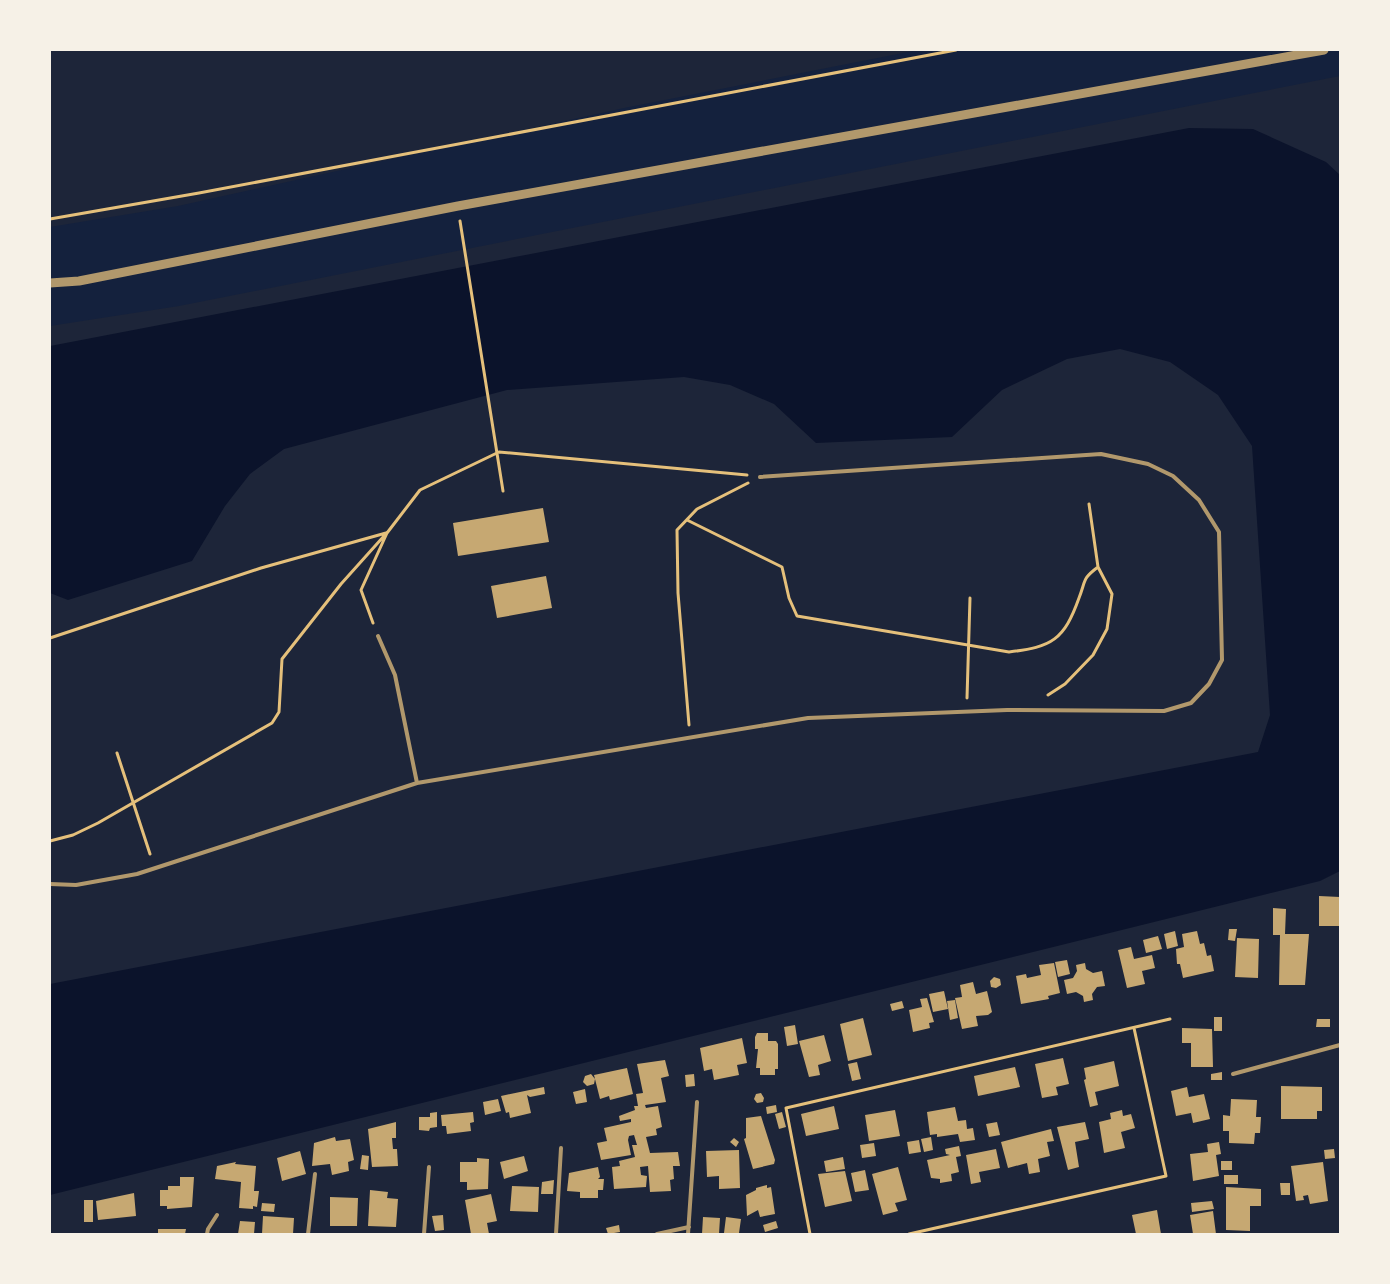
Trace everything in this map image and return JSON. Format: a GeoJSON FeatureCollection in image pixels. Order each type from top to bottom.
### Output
{"type":"FeatureCollection","features":[{"type":"Feature","properties":{"kind":"street"},"geometry":{"type":"LineString","coordinates":[[50,283],[80,281],[458,206],[1324,50]]}},
{"type":"Feature","properties":{"kind":"lane"},"geometry":{"type":"LineString","coordinates":[[50,884],[76,885],[137,874],[417,783],[808,718],[1024,710],[1164,711],[1190,703],[1209,684],[1222,660],[1219,532],[1199,500],[1172,476],[1148,464],[1101,454],[760,477]]}},
{"type":"Feature","properties":{"kind":"lane"},"geometry":{"type":"LineString","coordinates":[[378,636],[395,675],[417,783]]}},
{"type":"Feature","properties":{"kind":"lane"},"geometry":{"type":"LineString","coordinates":[[1233,1074],[1340,1045]]}},
{"type":"Feature","properties":{"kind":"lane"},"geometry":{"type":"LineString","coordinates":[[688,1234],[697,1102]]}},
{"type":"Feature","properties":{"kind":"lane"},"geometry":{"type":"LineString","coordinates":[[556,1234],[562,1148]]}},
{"type":"Feature","properties":{"kind":"lane"},"geometry":{"type":"LineString","coordinates":[[424,1234],[428,1167]]}},
{"type":"Feature","properties":{"kind":"lane"},"geometry":{"type":"LineString","coordinates":[[308,1234],[315,1174]]}},
{"type":"Feature","properties":{"kind":"lane"},"geometry":{"type":"LineString","coordinates":[[207,1234],[217,1215]]}},
{"type":"Feature","properties":{"kind":"lane"},"geometry":{"type":"LineString","coordinates":[[657,1234],[689,1228]]}},
{"type":"Feature","properties":{"kind":"path"},"geometry":{"type":"LineString","coordinates":[[50,219],[209,191],[956,50]]}},
{"type":"Feature","properties":{"kind":"path"},"geometry":{"type":"LineString","coordinates":[[458,206],[463,249],[499,452],[503,491]]}},
{"type":"Feature","properties":{"kind":"path"},"geometry":{"type":"LineString","coordinates":[[50,841],[73,835],[272,723],[279,712],[282,659],[341,584],[386,533],[420,490],[499,452],[760,477]]}},
{"type":"Feature","properties":{"kind":"path"},"geometry":{"type":"LineString","coordinates":[[690,737],[678,593],[677,530],[697,509],[760,477]]}},
{"type":"Feature","properties":{"kind":"path"},"geometry":{"type":"LineString","coordinates":[[1024,710],[1065,684],[1093,655],[1107,629],[1112,594],[1098,566],[1089,504]]}},
{"type":"Feature","properties":{"kind":"path"},"geometry":{"type":"LineString","coordinates":[[687,520],[782,567],[789,598],[797,616],[1009,652],[1044,647],[1056,640],[1074,612],[1085,577],[1098,566]]}},
{"type":"Feature","properties":{"kind":"path"},"geometry":{"type":"LineString","coordinates":[[378,636],[361,590],[386,533]]}},
{"type":"Feature","properties":{"kind":"path"},"geometry":{"type":"LineString","coordinates":[[50,638],[261,568],[386,533]]}},
{"type":"Feature","properties":{"kind":"path"},"geometry":{"type":"LineString","coordinates":[[967,693],[967,645],[970,598]]}},
{"type":"Feature","properties":{"kind":"path"},"geometry":{"type":"LineString","coordinates":[[117,752],[149,846]]}},
{"type":"Feature","properties":{"kind":"path"},"geometry":{"type":"LineString","coordinates":[[810,1234],[786,1108],[1170,1019]]}},
{"type":"Feature","properties":{"kind":"path"},"geometry":{"type":"LineString","coordinates":[[909,1234],[1166,1176],[1134,1028]]}},
{"type":"Feature","properties":{"kind":"shaded area"},"geometry":{"type":"Polygon","coordinates":[[[50,50],[918,50],[624,108],[178,206],[50,227],[50,50]]]}},
{"type":"Feature","properties":{"kind":"shaded area"},"geometry":{"type":"Polygon","coordinates":[[[1340,76],[1340,1234],[50,1234],[50,326],[179,306],[1340,76]]]}},
{"type":"Feature","properties":{"kind":"shaded area"},"geometry":{"type":"Polygon","coordinates":[[[1189,128],[1253,129],[1326,162],[1340,175],[1340,871],[1320,881],[50,1195],[50,984],[1258,752],[1270,715],[1252,446],[1218,395],[1170,362],[1120,349],[1067,359],[1002,390],[952,437],[816,443],[774,404],[730,385],[684,377],[507,390],[284,449],[250,474],[225,506],[192,561],[68,600],[50,593],[50,346],[1189,128]]]}},
{"type":"Feature","properties":{"kind":"building"},"geometry":{"type":"Polygon","coordinates":[[[543,508],[549,542],[458,556],[453,523],[543,508]]]}},
{"type":"Feature","properties":{"kind":"building"},"geometry":{"type":"Polygon","coordinates":[[[546,576],[552,608],[497,618],[491,586],[546,576]]]}},
{"type":"Feature","properties":{"kind":"building"},"geometry":{"type":"Polygon","coordinates":[[[1319,896],[1340,897],[1340,926],[1319,926],[1319,896]]]}},
{"type":"Feature","properties":{"kind":"building"},"geometry":{"type":"Polygon","coordinates":[[[1273,908],[1286,909],[1285,934],[1309,934],[1305,985],[1279,985],[1280,935],[1273,935],[1273,908]]]}},
{"type":"Feature","properties":{"kind":"building"},"geometry":{"type":"Polygon","coordinates":[[[1229,929],[1237,929],[1235,941],[1228,940],[1229,929]]]}},
{"type":"Feature","properties":{"kind":"building"},"geometry":{"type":"Polygon","coordinates":[[[1175,931],[1178,946],[1167,949],[1164,934],[1175,931]]]}},
{"type":"Feature","properties":{"kind":"building"},"geometry":{"type":"Polygon","coordinates":[[[1197,931],[1200,944],[1204,943],[1207,956],[1211,955],[1214,971],[1183,978],[1180,964],[1177,964],[1176,949],[1184,947],[1182,934],[1197,931]]]}},
{"type":"Feature","properties":{"kind":"building"},"geometry":{"type":"Polygon","coordinates":[[[1158,936],[1162,949],[1146,953],[1143,940],[1158,936]]]}},
{"type":"Feature","properties":{"kind":"building"},"geometry":{"type":"Polygon","coordinates":[[[1237,938],[1259,939],[1258,978],[1235,977],[1237,938]]]}},
{"type":"Feature","properties":{"kind":"building"},"geometry":{"type":"Polygon","coordinates":[[[1131,947],[1134,959],[1152,955],[1155,968],[1142,971],[1145,984],[1127,988],[1118,950],[1131,947]]]}},
{"type":"Feature","properties":{"kind":"building"},"geometry":{"type":"Polygon","coordinates":[[[1067,960],[1070,974],[1058,977],[1055,962],[1067,960]]]}},
{"type":"Feature","properties":{"kind":"building"},"geometry":{"type":"Polygon","coordinates":[[[1054,963],[1060,993],[1048,996],[1049,999],[1021,1004],[1016,976],[1026,974],[1027,978],[1041,975],[1039,965],[1054,963]]]}},
{"type":"Feature","properties":{"kind":"building"},"geometry":{"type":"Polygon","coordinates":[[[1085,963],[1086,969],[1093,973],[1102,971],[1105,986],[1097,987],[1092,994],[1093,1000],[1084,1002],[1083,996],[1076,992],[1067,994],[1064,980],[1073,978],[1077,971],[1076,965],[1085,963]]]}},
{"type":"Feature","properties":{"kind":"building"},"geometry":{"type":"Polygon","coordinates":[[[994,977],[1000,979],[1001,985],[996,988],[991,987],[990,981],[994,977]]]}},
{"type":"Feature","properties":{"kind":"building"},"geometry":{"type":"Polygon","coordinates":[[[973,982],[976,994],[987,991],[992,1012],[988,1015],[976,1016],[978,1026],[962,1029],[955,998],[962,997],[960,985],[973,982]]]}},
{"type":"Feature","properties":{"kind":"building"},"geometry":{"type":"Polygon","coordinates":[[[944,991],[948,1009],[933,1012],[929,994],[944,991]]]}},
{"type":"Feature","properties":{"kind":"building"},"geometry":{"type":"Polygon","coordinates":[[[927,998],[934,1022],[929,1023],[930,1028],[913,1032],[909,1010],[922,1007],[920,999],[927,998]]]}},
{"type":"Feature","properties":{"kind":"building"},"geometry":{"type":"Polygon","coordinates":[[[955,1000],[958,1018],[950,1020],[947,1001],[955,1000]]]}},
{"type":"Feature","properties":{"kind":"building"},"geometry":{"type":"Polygon","coordinates":[[[902,1001],[904,1008],[892,1011],[890,1004],[902,1001]]]}},
{"type":"Feature","properties":{"kind":"building"},"geometry":{"type":"Polygon","coordinates":[[[1214,1017],[1222,1017],[1222,1031],[1214,1031],[1214,1017]]]}},
{"type":"Feature","properties":{"kind":"building"},"geometry":{"type":"Polygon","coordinates":[[[863,1018],[872,1055],[848,1061],[840,1024],[863,1018]]]}},
{"type":"Feature","properties":{"kind":"building"},"geometry":{"type":"Polygon","coordinates":[[[1317,1019],[1330,1019],[1330,1027],[1316,1027],[1317,1019]]]}},
{"type":"Feature","properties":{"kind":"building"},"geometry":{"type":"Polygon","coordinates":[[[795,1025],[798,1044],[787,1046],[784,1027],[795,1025]]]}},
{"type":"Feature","properties":{"kind":"building"},"geometry":{"type":"Polygon","coordinates":[[[1182,1028],[1212,1029],[1213,1067],[1191,1067],[1191,1043],[1182,1043],[1182,1028]]]}},
{"type":"Feature","properties":{"kind":"building"},"geometry":{"type":"Polygon","coordinates":[[[757,1033],[768,1033],[768,1041],[776,1041],[778,1044],[778,1069],[775,1069],[775,1075],[760,1075],[760,1068],[756,1068],[758,1049],[755,1049],[755,1037],[757,1033]]]}},
{"type":"Feature","properties":{"kind":"building"},"geometry":{"type":"Polygon","coordinates":[[[824,1035],[831,1061],[818,1065],[820,1075],[809,1077],[799,1041],[824,1035]]]}},
{"type":"Feature","properties":{"kind":"building"},"geometry":{"type":"Polygon","coordinates":[[[742,1038],[747,1063],[737,1065],[739,1075],[714,1080],[712,1069],[704,1071],[700,1048],[742,1038]]]}},
{"type":"Feature","properties":{"kind":"building"},"geometry":{"type":"Polygon","coordinates":[[[1063,1058],[1069,1084],[1056,1087],[1058,1095],[1042,1098],[1035,1064],[1063,1058]]]}},
{"type":"Feature","properties":{"kind":"building"},"geometry":{"type":"Polygon","coordinates":[[[665,1060],[669,1076],[661,1078],[666,1102],[645,1105],[646,1108],[658,1106],[662,1127],[656,1129],[657,1135],[646,1137],[650,1153],[678,1152],[680,1166],[673,1166],[674,1179],[670,1180],[671,1191],[650,1192],[648,1166],[640,1167],[641,1175],[647,1176],[646,1187],[614,1189],[612,1167],[620,1166],[619,1161],[635,1157],[632,1145],[637,1145],[634,1135],[629,1136],[628,1140],[631,1155],[601,1160],[597,1143],[607,1141],[604,1128],[631,1122],[631,1119],[620,1121],[619,1116],[635,1110],[634,1106],[638,1106],[636,1094],[643,1093],[637,1064],[665,1060]]]}},
{"type":"Feature","properties":{"kind":"building"},"geometry":{"type":"Polygon","coordinates":[[[1114,1061],[1119,1086],[1095,1092],[1098,1105],[1090,1107],[1084,1080],[1086,1079],[1084,1068],[1114,1061]]]}},
{"type":"Feature","properties":{"kind":"building"},"geometry":{"type":"Polygon","coordinates":[[[857,1062],[861,1079],[852,1081],[848,1064],[857,1062]]]}},
{"type":"Feature","properties":{"kind":"building"},"geometry":{"type":"Polygon","coordinates":[[[1015,1067],[1020,1087],[978,1096],[974,1076],[1015,1067]]]}},
{"type":"Feature","properties":{"kind":"building"},"geometry":{"type":"Polygon","coordinates":[[[627,1068],[633,1094],[610,1100],[609,1096],[600,1099],[594,1075],[627,1068]]]}},
{"type":"Feature","properties":{"kind":"building"},"geometry":{"type":"Polygon","coordinates":[[[1222,1072],[1222,1080],[1211,1080],[1211,1074],[1222,1072]]]}},
{"type":"Feature","properties":{"kind":"building"},"geometry":{"type":"Polygon","coordinates":[[[591,1074],[595,1079],[594,1084],[587,1086],[583,1082],[585,1076],[591,1074]]]}},
{"type":"Feature","properties":{"kind":"building"},"geometry":{"type":"Polygon","coordinates":[[[694,1074],[695,1086],[686,1087],[685,1075],[694,1074]]]}},
{"type":"Feature","properties":{"kind":"building"},"geometry":{"type":"Polygon","coordinates":[[[1281,1086],[1322,1087],[1322,1111],[1317,1111],[1317,1119],[1281,1119],[1281,1086]]]}},
{"type":"Feature","properties":{"kind":"building"},"geometry":{"type":"Polygon","coordinates":[[[544,1087],[545,1094],[530,1097],[527,1095],[531,1113],[510,1118],[509,1112],[506,1113],[501,1096],[544,1087]]]}},
{"type":"Feature","properties":{"kind":"building"},"geometry":{"type":"Polygon","coordinates":[[[1187,1087],[1189,1097],[1204,1094],[1210,1119],[1193,1123],[1191,1113],[1176,1116],[1171,1091],[1187,1087]]]}},
{"type":"Feature","properties":{"kind":"building"},"geometry":{"type":"Polygon","coordinates":[[[585,1089],[587,1102],[576,1104],[573,1092],[585,1089]]]}},
{"type":"Feature","properties":{"kind":"building"},"geometry":{"type":"Polygon","coordinates":[[[761,1093],[764,1098],[763,1102],[757,1103],[754,1099],[756,1094],[761,1093]]]}},
{"type":"Feature","properties":{"kind":"building"},"geometry":{"type":"Polygon","coordinates":[[[498,1099],[501,1111],[485,1115],[483,1102],[498,1099]]]}},
{"type":"Feature","properties":{"kind":"building"},"geometry":{"type":"Polygon","coordinates":[[[1231,1099],[1257,1100],[1256,1117],[1261,1117],[1260,1133],[1255,1133],[1254,1144],[1229,1143],[1229,1131],[1223,1131],[1223,1115],[1230,1116],[1231,1099]]]}},
{"type":"Feature","properties":{"kind":"building"},"geometry":{"type":"Polygon","coordinates":[[[776,1105],[777,1112],[767,1114],[766,1107],[776,1105]]]}},
{"type":"Feature","properties":{"kind":"building"},"geometry":{"type":"Polygon","coordinates":[[[834,1106],[839,1129],[806,1136],[801,1114],[834,1106]]]}},
{"type":"Feature","properties":{"kind":"building"},"geometry":{"type":"Polygon","coordinates":[[[955,1107],[958,1121],[966,1120],[967,1129],[973,1128],[975,1140],[960,1142],[958,1134],[937,1137],[937,1134],[930,1135],[927,1112],[955,1107]]]}},
{"type":"Feature","properties":{"kind":"building"},"geometry":{"type":"Polygon","coordinates":[[[895,1110],[900,1136],[869,1141],[865,1115],[895,1110]]]}},
{"type":"Feature","properties":{"kind":"building"},"geometry":{"type":"Polygon","coordinates":[[[1122,1110],[1123,1116],[1131,1114],[1135,1128],[1121,1132],[1125,1148],[1104,1153],[1099,1122],[1111,1119],[1110,1113],[1122,1110]]]}},
{"type":"Feature","properties":{"kind":"building"},"geometry":{"type":"Polygon","coordinates":[[[437,1112],[437,1127],[430,1128],[429,1131],[419,1130],[419,1117],[430,1117],[430,1113],[437,1112]]]}},
{"type":"Feature","properties":{"kind":"building"},"geometry":{"type":"Polygon","coordinates":[[[473,1112],[474,1122],[470,1123],[471,1131],[447,1134],[446,1126],[442,1126],[441,1115],[473,1112]]]}},
{"type":"Feature","properties":{"kind":"building"},"geometry":{"type":"Polygon","coordinates":[[[782,1112],[786,1127],[779,1129],[775,1114],[782,1112]]]}},
{"type":"Feature","properties":{"kind":"building"},"geometry":{"type":"Polygon","coordinates":[[[761,1116],[775,1160],[774,1164],[753,1169],[744,1139],[746,1138],[746,1118],[761,1116]]]}},
{"type":"Feature","properties":{"kind":"building"},"geometry":{"type":"Polygon","coordinates":[[[396,1122],[396,1138],[392,1138],[393,1149],[397,1149],[398,1166],[372,1167],[368,1129],[396,1122]]]}},
{"type":"Feature","properties":{"kind":"building"},"geometry":{"type":"Polygon","coordinates":[[[997,1122],[1000,1135],[989,1137],[986,1124],[997,1122]]]}},
{"type":"Feature","properties":{"kind":"building"},"geometry":{"type":"Polygon","coordinates":[[[1085,1122],[1089,1139],[1075,1142],[1079,1167],[1068,1170],[1057,1127],[1085,1122]]]}},
{"type":"Feature","properties":{"kind":"building"},"geometry":{"type":"Polygon","coordinates":[[[1051,1129],[1054,1141],[1047,1142],[1050,1156],[1038,1159],[1040,1172],[1029,1174],[1027,1163],[1008,1168],[1001,1142],[1051,1129]]]}},
{"type":"Feature","properties":{"kind":"building"},"geometry":{"type":"Polygon","coordinates":[[[335,1137],[336,1141],[350,1139],[354,1160],[348,1162],[349,1171],[332,1175],[330,1164],[312,1166],[314,1143],[335,1137]]]}},
{"type":"Feature","properties":{"kind":"building"},"geometry":{"type":"Polygon","coordinates":[[[931,1137],[933,1150],[924,1152],[921,1139],[931,1137]]]}},
{"type":"Feature","properties":{"kind":"building"},"geometry":{"type":"Polygon","coordinates":[[[734,1138],[739,1142],[736,1147],[730,1142],[734,1138]]]}},
{"type":"Feature","properties":{"kind":"building"},"geometry":{"type":"Polygon","coordinates":[[[919,1140],[921,1152],[909,1154],[907,1142],[919,1140]]]}},
{"type":"Feature","properties":{"kind":"building"},"geometry":{"type":"Polygon","coordinates":[[[1219,1142],[1221,1154],[1216,1155],[1219,1176],[1193,1181],[1190,1154],[1208,1152],[1207,1144],[1219,1142]]]}},
{"type":"Feature","properties":{"kind":"building"},"geometry":{"type":"Polygon","coordinates":[[[874,1143],[876,1156],[862,1158],[860,1145],[874,1143]]]}},
{"type":"Feature","properties":{"kind":"building"},"geometry":{"type":"Polygon","coordinates":[[[959,1146],[961,1156],[956,1157],[959,1172],[951,1174],[952,1181],[940,1183],[940,1179],[931,1178],[927,1160],[950,1155],[946,1154],[945,1149],[959,1146]]]}},
{"type":"Feature","properties":{"kind":"building"},"geometry":{"type":"Polygon","coordinates":[[[996,1149],[1000,1168],[979,1172],[981,1182],[971,1184],[966,1155],[996,1149]]]}},
{"type":"Feature","properties":{"kind":"building"},"geometry":{"type":"Polygon","coordinates":[[[1334,1149],[1335,1158],[1325,1159],[1324,1150],[1334,1149]]]}},
{"type":"Feature","properties":{"kind":"building"},"geometry":{"type":"Polygon","coordinates":[[[739,1150],[740,1188],[719,1189],[719,1176],[707,1177],[706,1151],[739,1150]]]}},
{"type":"Feature","properties":{"kind":"building"},"geometry":{"type":"Polygon","coordinates":[[[300,1151],[306,1174],[282,1181],[277,1158],[300,1151]]]}},
{"type":"Feature","properties":{"kind":"building"},"geometry":{"type":"Polygon","coordinates":[[[362,1155],[369,1156],[368,1170],[360,1169],[362,1155]]]}},
{"type":"Feature","properties":{"kind":"building"},"geometry":{"type":"Polygon","coordinates":[[[524,1156],[528,1171],[504,1179],[500,1162],[524,1156]]]}},
{"type":"Feature","properties":{"kind":"building"},"geometry":{"type":"Polygon","coordinates":[[[843,1157],[845,1169],[826,1172],[824,1161],[843,1157]]]}},
{"type":"Feature","properties":{"kind":"building"},"geometry":{"type":"Polygon","coordinates":[[[477,1158],[489,1159],[488,1189],[467,1190],[467,1182],[460,1182],[460,1162],[477,1162],[477,1158]]]}},
{"type":"Feature","properties":{"kind":"building"},"geometry":{"type":"Polygon","coordinates":[[[1221,1161],[1232,1161],[1232,1170],[1221,1170],[1221,1161]]]}},
{"type":"Feature","properties":{"kind":"building"},"geometry":{"type":"Polygon","coordinates":[[[236,1162],[235,1164],[256,1166],[254,1191],[259,1191],[257,1207],[253,1206],[253,1209],[239,1208],[241,1182],[215,1179],[217,1166],[236,1162]]]}},
{"type":"Feature","properties":{"kind":"building"},"geometry":{"type":"Polygon","coordinates":[[[1323,1162],[1328,1201],[1310,1204],[1308,1195],[1303,1196],[1304,1200],[1296,1201],[1291,1166],[1323,1162]]]}},
{"type":"Feature","properties":{"kind":"building"},"geometry":{"type":"Polygon","coordinates":[[[598,1167],[600,1177],[598,1179],[604,1179],[603,1190],[598,1190],[598,1198],[580,1198],[580,1192],[567,1191],[569,1173],[598,1167]]]}},
{"type":"Feature","properties":{"kind":"building"},"geometry":{"type":"Polygon","coordinates":[[[898,1167],[907,1200],[895,1203],[898,1211],[883,1215],[872,1174],[898,1167]]]}},
{"type":"Feature","properties":{"kind":"building"},"geometry":{"type":"Polygon","coordinates":[[[865,1170],[869,1190],[855,1192],[851,1173],[865,1170]]]}},
{"type":"Feature","properties":{"kind":"building"},"geometry":{"type":"Polygon","coordinates":[[[845,1171],[852,1201],[825,1207],[818,1174],[845,1171]]]}},
{"type":"Feature","properties":{"kind":"building"},"geometry":{"type":"Polygon","coordinates":[[[1224,1175],[1238,1175],[1238,1184],[1224,1184],[1224,1175]]]}},
{"type":"Feature","properties":{"kind":"building"},"geometry":{"type":"Polygon","coordinates":[[[180,1177],[194,1177],[192,1207],[167,1209],[167,1206],[160,1206],[160,1190],[168,1190],[168,1186],[180,1186],[180,1177]]]}},
{"type":"Feature","properties":{"kind":"building"},"geometry":{"type":"Polygon","coordinates":[[[554,1180],[553,1194],[541,1194],[542,1182],[554,1180]]]}},
{"type":"Feature","properties":{"kind":"building"},"geometry":{"type":"Polygon","coordinates":[[[1280,1183],[1290,1183],[1290,1195],[1281,1195],[1280,1183]]]}},
{"type":"Feature","properties":{"kind":"building"},"geometry":{"type":"Polygon","coordinates":[[[767,1185],[767,1188],[771,1187],[775,1214],[760,1217],[758,1210],[747,1216],[746,1195],[756,1190],[756,1188],[767,1185]]]}},
{"type":"Feature","properties":{"kind":"building"},"geometry":{"type":"Polygon","coordinates":[[[512,1186],[539,1187],[538,1212],[510,1211],[512,1186]]]}},
{"type":"Feature","properties":{"kind":"building"},"geometry":{"type":"Polygon","coordinates":[[[1226,1187],[1261,1189],[1261,1206],[1250,1206],[1250,1231],[1226,1230],[1226,1187]]]}},
{"type":"Feature","properties":{"kind":"building"},"geometry":{"type":"Polygon","coordinates":[[[370,1190],[388,1192],[387,1198],[398,1199],[396,1227],[368,1226],[370,1190]]]}},
{"type":"Feature","properties":{"kind":"building"},"geometry":{"type":"Polygon","coordinates":[[[134,1193],[136,1216],[98,1220],[96,1201],[134,1193]]]}},
{"type":"Feature","properties":{"kind":"building"},"geometry":{"type":"Polygon","coordinates":[[[491,1194],[497,1221],[487,1223],[489,1234],[471,1234],[465,1200],[491,1194]]]}},
{"type":"Feature","properties":{"kind":"building"},"geometry":{"type":"Polygon","coordinates":[[[330,1197],[358,1198],[357,1226],[330,1226],[330,1197]]]}},
{"type":"Feature","properties":{"kind":"building"},"geometry":{"type":"Polygon","coordinates":[[[84,1200],[93,1200],[93,1222],[84,1222],[84,1200]]]}},
{"type":"Feature","properties":{"kind":"building"},"geometry":{"type":"Polygon","coordinates":[[[1212,1201],[1214,1209],[1192,1212],[1191,1203],[1212,1201]]]}},
{"type":"Feature","properties":{"kind":"building"},"geometry":{"type":"Polygon","coordinates":[[[262,1203],[275,1204],[274,1212],[261,1211],[262,1203]]]}},
{"type":"Feature","properties":{"kind":"building"},"geometry":{"type":"Polygon","coordinates":[[[1157,1210],[1161,1234],[1136,1234],[1132,1215],[1157,1210]]]}},
{"type":"Feature","properties":{"kind":"building"},"geometry":{"type":"Polygon","coordinates":[[[1213,1211],[1216,1234],[1193,1234],[1190,1215],[1213,1211]]]}},
{"type":"Feature","properties":{"kind":"building"},"geometry":{"type":"Polygon","coordinates":[[[443,1215],[444,1230],[435,1231],[432,1216],[443,1215]]]}},
{"type":"Feature","properties":{"kind":"building"},"geometry":{"type":"Polygon","coordinates":[[[263,1216],[294,1218],[293,1234],[262,1234],[263,1216]]]}},
{"type":"Feature","properties":{"kind":"building"},"geometry":{"type":"Polygon","coordinates":[[[703,1217],[720,1218],[719,1234],[702,1234],[703,1217]]]}},
{"type":"Feature","properties":{"kind":"building"},"geometry":{"type":"Polygon","coordinates":[[[726,1217],[741,1219],[739,1233],[724,1233],[726,1217]]]}},
{"type":"Feature","properties":{"kind":"building"},"geometry":{"type":"Polygon","coordinates":[[[240,1221],[255,1222],[254,1234],[238,1234],[240,1221]]]}},
{"type":"Feature","properties":{"kind":"building"},"geometry":{"type":"Polygon","coordinates":[[[776,1221],[778,1228],[765,1232],[763,1225],[776,1221]]]}},
{"type":"Feature","properties":{"kind":"building"},"geometry":{"type":"Polygon","coordinates":[[[619,1225],[620,1232],[608,1234],[606,1228],[619,1225]]]}},
{"type":"Feature","properties":{"kind":"building"},"geometry":{"type":"Polygon","coordinates":[[[158,1229],[186,1229],[185,1234],[158,1234],[158,1229]]]}}]}
